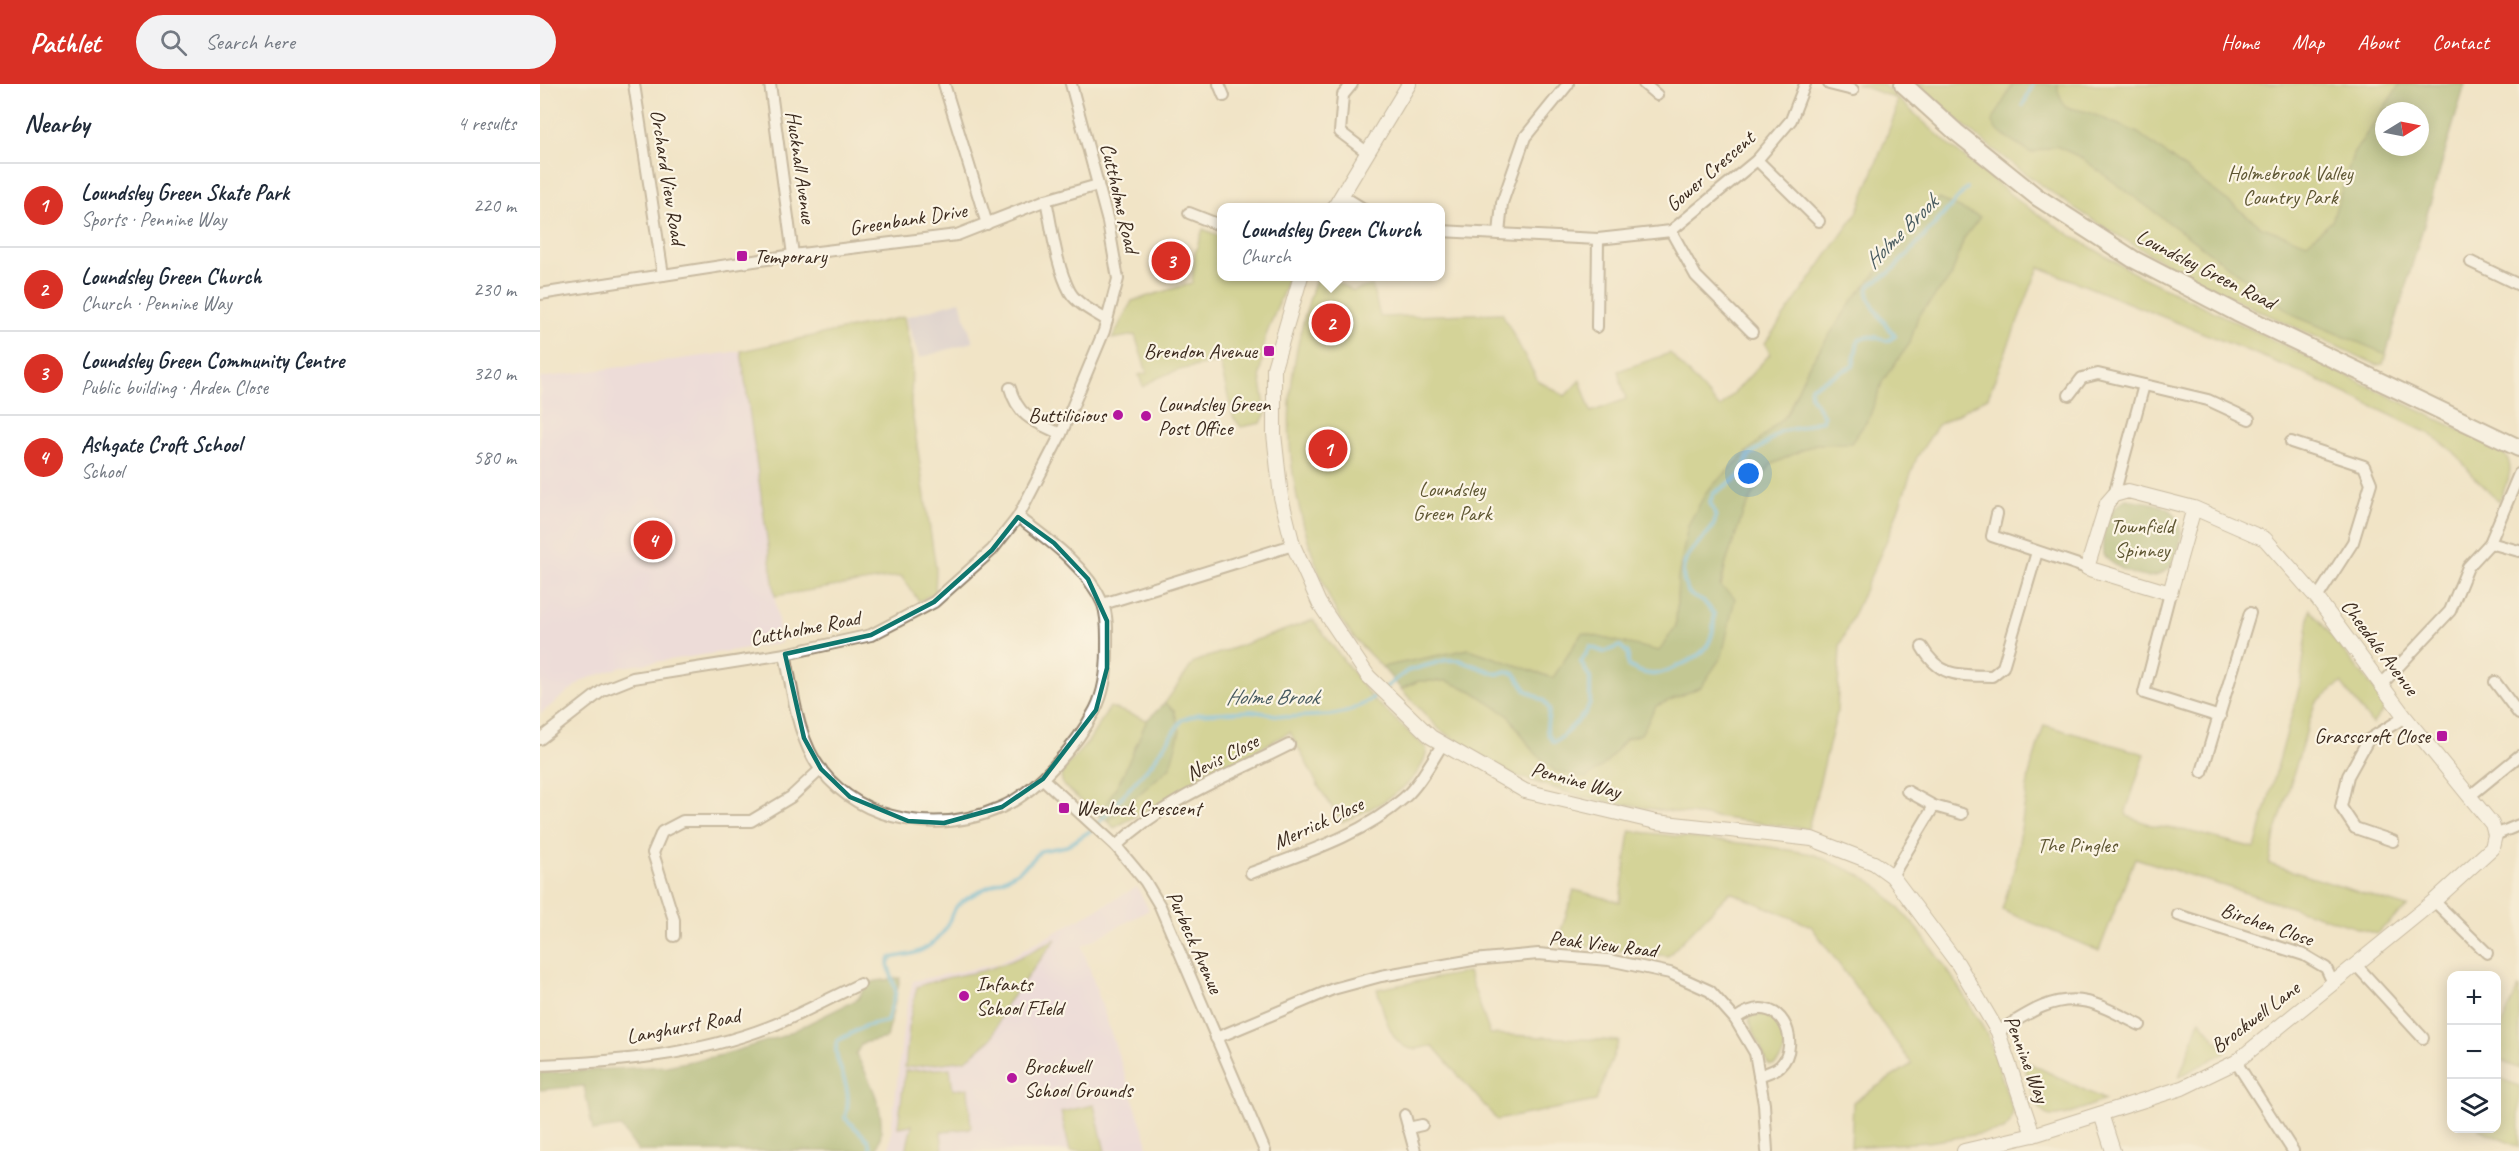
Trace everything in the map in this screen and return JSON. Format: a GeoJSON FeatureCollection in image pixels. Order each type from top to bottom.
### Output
{"type":"FeatureCollection","features":[{"type":"Feature","properties":{"kind":"main road","name":"Loundsley Green Road"},"geometry":{"type":"LineString","coordinates":[[1903,84],[1963,137],[2037,197],[2133,259],[2238,313],[2519,448]]}},
{"type":"Feature","properties":{"kind":"street","name":"Orchard View Road"},"geometry":{"type":"LineString","coordinates":[[634,84],[663,275]]}},
{"type":"Feature","properties":{"kind":"street","name":"Hucknall Avenue"},"geometry":{"type":"LineString","coordinates":[[770,84],[794,255]]}},
{"type":"Feature","properties":{"kind":"street"},"geometry":{"type":"LineString","coordinates":[[944,84],[987,224]]}},
{"type":"Feature","properties":{"kind":"street","name":"Cuttholme Road"},"geometry":{"type":"LineString","coordinates":[[540,739],[603,690],[633,678],[785,654],[872,635],[934,602],[992,550],[1018,517],[1061,434],[1107,321],[1118,279],[1108,222],[1071,84]]}},
{"type":"Feature","properties":{"kind":"street"},"geometry":{"type":"LineString","coordinates":[[1219,84],[1224,96]]}},
{"type":"Feature","properties":{"kind":"street"},"geometry":{"type":"LineString","coordinates":[[1352,84],[1342,95],[1340,132],[1368,153]]}},
{"type":"Feature","properties":{"kind":"street"},"geometry":{"type":"LineString","coordinates":[[1337,201],[1409,84]]}},
{"type":"Feature","properties":{"kind":"street"},"geometry":{"type":"LineString","coordinates":[[1499,234],[1502,203],[1525,137],[1568,84]]}},
{"type":"Feature","properties":{"kind":"street"},"geometry":{"type":"LineString","coordinates":[[1644,84],[1657,95]]}},
{"type":"Feature","properties":{"kind":"street","name":"Gower Crescent"},"geometry":{"type":"LineString","coordinates":[[1445,231],[1598,239],[1671,231],[1756,160],[1791,120],[1805,84]]}},
{"type":"Feature","properties":{"kind":"street"},"geometry":{"type":"LineString","coordinates":[[1829,84],[1853,90]]}},
{"type":"Feature","properties":{"kind":"street"},"geometry":{"type":"LineString","coordinates":[[1756,160],[1819,221]]}},
{"type":"Feature","properties":{"kind":"street","name":"Greenbank Drive"},"geometry":{"type":"LineString","coordinates":[[540,294],[794,255],[957,235],[1046,200],[1098,185]]}},
{"type":"Feature","properties":{"kind":"street"},"geometry":{"type":"LineString","coordinates":[[1046,200],[1057,254],[1070,293],[1107,321]]}},
{"type":"Feature","properties":{"kind":"street"},"geometry":{"type":"LineString","coordinates":[[1189,213],[1217,224]]}},
{"type":"Feature","properties":{"kind":"street"},"geometry":{"type":"LineString","coordinates":[[1671,231],[1696,276],[1752,332]]}},
{"type":"Feature","properties":{"kind":"street"},"geometry":{"type":"LineString","coordinates":[[1597,327],[1598,239]]}},
{"type":"Feature","properties":{"kind":"street"},"geometry":{"type":"LineString","coordinates":[[2471,262],[2519,285]]}},
{"type":"Feature","properties":{"kind":"street","name":"Pennine Way"},"geometry":{"type":"LineString","coordinates":[[1300,281],[1274,368],[1274,434],[1281,497],[1293,545],[1319,603],[1368,676],[1431,737],[1525,791],[1656,822],[1812,839],[1874,862],[1892,876],[1958,964],[1998,1032],[2033,1135]]}},
{"type":"Feature","properties":{"kind":"street"},"geometry":{"type":"LineString","coordinates":[[2069,395],[2082,378],[2097,374],[2208,400],[2248,419]]}},
{"type":"Feature","properties":{"kind":"street"},"geometry":{"type":"LineString","coordinates":[[2087,568],[2107,503],[2114,495],[2144,385]]}},
{"type":"Feature","properties":{"kind":"street"},"geometry":{"type":"LineString","coordinates":[[1010,388],[1015,405],[1032,421],[1061,434]]}},
{"type":"Feature","properties":{"kind":"street"},"geometry":{"type":"LineString","coordinates":[[2290,442],[2364,466],[2371,483],[2353,542],[2317,598]]}},
{"type":"Feature","properties":{"kind":"street"},"geometry":{"type":"LineString","coordinates":[[2382,684],[2450,611],[2468,567],[2490,543],[2519,474]]}},
{"type":"Feature","properties":{"kind":"street","name":"Cheedale Avenue"},"geometry":{"type":"LineString","coordinates":[[2114,495],[2128,491],[2194,508],[2265,539],[2317,598],[2405,717],[2492,824],[2494,841]]}},
{"type":"Feature","properties":{"kind":"street"},"geometry":{"type":"LineString","coordinates":[[2194,508],[2144,693],[2220,717]]}},
{"type":"Feature","properties":{"kind":"street"},"geometry":{"type":"LineString","coordinates":[[1997,514],[1992,536],[2170,593]]}},
{"type":"Feature","properties":{"kind":"street"},"geometry":{"type":"LineString","coordinates":[[785,654],[804,738],[820,769],[849,797],[879,812],[908,821],[944,823],[1002,807],[1043,779],[1096,710],[1107,668],[1107,621],[1103,604],[1088,579],[1054,543],[1018,517]]}},
{"type":"Feature","properties":{"kind":"street"},"geometry":{"type":"LineString","coordinates":[[2490,543],[2519,551]]}},
{"type":"Feature","properties":{"kind":"street"},"geometry":{"type":"LineString","coordinates":[[1103,604],[1293,545]]}},
{"type":"Feature","properties":{"kind":"street"},"geometry":{"type":"LineString","coordinates":[[1922,647],[1936,667],[1956,674],[1992,676],[2004,667],[2037,552]]}},
{"type":"Feature","properties":{"kind":"street"},"geometry":{"type":"LineString","coordinates":[[2202,772],[2250,613]]}},
{"type":"Feature","properties":{"kind":"street"},"geometry":{"type":"LineString","coordinates":[[2495,682],[2519,714]]}},
{"type":"Feature","properties":{"kind":"street"},"geometry":{"type":"LineString","coordinates":[[2393,841],[2355,828],[2341,807],[2348,776],[2368,740],[2405,717]]}},
{"type":"Feature","properties":{"kind":"street","name":"Nevis Close"},"geometry":{"type":"LineString","coordinates":[[1116,846],[1133,830],[1166,808],[1289,745]]}},
{"type":"Feature","properties":{"kind":"street","name":"Merrick Close"},"geometry":{"type":"LineString","coordinates":[[1251,873],[1323,847],[1366,825],[1406,796],[1442,745]]}},
{"type":"Feature","properties":{"kind":"street"},"geometry":{"type":"LineString","coordinates":[[2469,796],[2519,756]]}},
{"type":"Feature","properties":{"kind":"street"},"geometry":{"type":"LineString","coordinates":[[674,936],[674,921],[653,853],[662,832],[683,821],[751,821],[791,797],[820,769]]}},
{"type":"Feature","properties":{"kind":"street","name":"Purbeck Avenue"},"geometry":{"type":"LineString","coordinates":[[1043,779],[1116,846],[1145,881],[1160,906],[1265,1151]]}},
{"type":"Feature","properties":{"kind":"street"},"geometry":{"type":"LineString","coordinates":[[1907,790],[1934,806],[1962,814]]}},
{"type":"Feature","properties":{"kind":"street"},"geometry":{"type":"LineString","coordinates":[[1892,876],[1934,806]]}},
{"type":"Feature","properties":{"kind":"street","name":"Brockwell Lane"},"geometry":{"type":"LineString","coordinates":[[1964,1151],[2033,1135],[2182,1088],[2236,1062],[2434,901],[2494,841],[2519,825]]}},
{"type":"Feature","properties":{"kind":"street"},"geometry":{"type":"LineString","coordinates":[[2434,901],[2487,953]]}},
{"type":"Feature","properties":{"kind":"street","name":"Birchen Close"},"geometry":{"type":"LineString","coordinates":[[2178,915],[2304,955],[2326,968],[2333,983]]}},
{"type":"Feature","properties":{"kind":"street","name":"Peak View Road"},"geometry":{"type":"LineString","coordinates":[[1216,1038],[1333,989],[1381,976],[1473,960],[1538,954],[1609,960],[1670,973],[1710,991],[1735,1019],[1755,1053],[1764,1104],[1767,1151]]}},
{"type":"Feature","properties":{"kind":"street"},"geometry":{"type":"LineString","coordinates":[[2356,965],[2423,1038]]}},
{"type":"Feature","properties":{"kind":"street","name":"Langhurst Road"},"geometry":{"type":"LineString","coordinates":[[540,1065],[591,1063],[695,1048],[724,1041],[769,1027],[860,984]]}},
{"type":"Feature","properties":{"kind":"street"},"geometry":{"type":"LineString","coordinates":[[1998,1032],[2037,1007],[2063,1000],[2089,1002],[2139,1025]]}},
{"type":"Feature","properties":{"kind":"street"},"geometry":{"type":"LineString","coordinates":[[1735,1019],[1747,1010],[1763,1008],[1777,1014],[1782,1020],[1788,1036],[1789,1046],[1786,1057],[1782,1065],[1759,1076]]}},
{"type":"Feature","properties":{"kind":"street"},"geometry":{"type":"LineString","coordinates":[[2236,1062],[2293,1151]]}},
{"type":"Feature","properties":{"kind":"street"},"geometry":{"type":"LineString","coordinates":[[2101,1114],[2113,1151]]}},
{"type":"Feature","properties":{"kind":"street"},"geometry":{"type":"LineString","coordinates":[[1405,1115],[1414,1151]]}},
{"type":"Feature","properties":{"kind":"street"},"geometry":{"type":"LineString","coordinates":[[1408,1128],[1422,1125]]}},
{"type":"Feature","properties":{"kind":"highlighted area"},"geometry":{"type":"Polygon","coordinates":[[[1018,517],[1054,543],[1088,579],[1107,621],[1107,668],[1096,710],[1058,762],[1043,779],[1002,807],[944,823],[908,821],[850,797],[821,769],[804,738],[785,654],[871,635],[934,602],[992,550],[1018,517]]]}},
{"type":"Feature","properties":{"kind":"shaded area"},"geometry":{"type":"Polygon","coordinates":[[[960,301],[973,342],[919,358],[906,317],[960,301]]]}},
{"type":"Feature","properties":{"kind":"shaded area"},"geometry":{"type":"Polygon","coordinates":[[[741,351],[781,643],[622,667],[583,680],[540,714],[540,378],[741,351]]]}},
{"type":"Feature","properties":{"kind":"shaded area","name":"Brockwell School Grounds"},"geometry":{"type":"Polygon","coordinates":[[[1137,887],[1149,910],[1082,946],[1147,1141],[1147,1151],[889,1151],[905,1015],[913,981],[998,964],[1137,887]]]}},
{"type":"Feature","properties":{"kind":"green space","name":"Loundsley Green Park"},"geometry":{"type":"Polygon","coordinates":[[[1856,84],[1882,84],[1949,145],[2021,203],[2134,273],[2499,449],[2509,461],[2510,474],[2499,501],[2474,477],[2454,452],[2430,434],[2303,373],[2039,267],[1988,397],[1938,425],[1917,457],[1889,535],[1840,645],[1837,713],[1808,829],[1658,810],[1582,797],[1511,774],[1440,730],[1401,689],[1418,681],[1447,681],[1472,691],[1509,716],[1533,751],[1604,765],[1626,739],[1641,734],[1656,706],[1701,687],[1726,563],[1743,513],[1770,465],[1815,444],[1851,443],[1869,418],[1883,380],[1910,343],[1918,316],[1951,277],[1964,238],[1979,217],[1939,199],[1853,300],[1808,367],[1787,414],[1707,491],[1678,578],[1676,626],[1659,652],[1582,633],[1553,678],[1469,649],[1382,667],[1356,640],[1337,614],[1315,561],[1303,524],[1295,488],[1291,453],[1289,418],[1291,384],[1305,313],[1315,281],[1335,281],[1353,291],[1372,285],[1380,317],[1502,313],[1538,381],[1565,396],[1580,380],[1591,412],[1626,399],[1618,371],[1670,353],[1720,408],[1770,354],[1765,343],[1857,213],[1895,114],[1897,99],[1856,84]]]}},
{"type":"Feature","properties":{"kind":"green space","name":"Holmebrook Valley Country Park"},"geometry":{"type":"Polygon","coordinates":[[[1918,84],[2465,84],[2383,364],[2377,365],[2212,288],[2133,245],[2021,171],[1918,84]]]}},
{"type":"Feature","properties":{"kind":"green space"},"geometry":{"type":"Polygon","coordinates":[[[2013,84],[2058,84],[2058,91],[2065,107],[2088,112],[2138,133],[2262,227],[2307,243],[2332,221],[2353,154],[2375,121],[2375,156],[2429,156],[2429,102],[2388,102],[2400,84],[2465,84],[2386,354],[2297,317],[2080,157],[2056,146],[2031,153],[1997,131],[1992,122],[2013,84]]]}},
{"type":"Feature","properties":{"kind":"green space"},"geometry":{"type":"Polygon","coordinates":[[[1939,199],[1980,217],[1964,238],[1951,277],[1918,316],[1910,343],[1883,380],[1869,418],[1851,443],[1815,444],[1770,465],[1743,513],[1726,563],[1720,586],[1735,598],[1722,656],[1701,687],[1656,706],[1641,734],[1626,739],[1604,765],[1586,778],[1555,771],[1533,751],[1509,716],[1472,691],[1447,681],[1418,681],[1401,689],[1382,667],[1469,649],[1553,678],[1582,633],[1659,651],[1676,626],[1678,578],[1688,525],[1707,491],[1787,414],[1808,367],[1853,300],[1939,199]]]}},
{"type":"Feature","properties":{"kind":"green space"},"geometry":{"type":"Polygon","coordinates":[[[1203,229],[1217,235],[1217,281],[1287,281],[1265,338],[1260,375],[1266,413],[1261,423],[1241,427],[1233,417],[1220,363],[1180,370],[1160,377],[1143,387],[1139,375],[1147,373],[1135,335],[1112,339],[1132,301],[1192,283],[1195,253],[1203,229]]]}},
{"type":"Feature","properties":{"kind":"green space"},"geometry":{"type":"Polygon","coordinates":[[[904,317],[912,358],[911,405],[936,569],[935,593],[919,601],[901,576],[775,596],[741,351],[904,317]]]}},
{"type":"Feature","properties":{"kind":"green space","name":"Townfield Spinney"},"geometry":{"type":"Polygon","coordinates":[[[2126,499],[2147,502],[2168,509],[2175,514],[2179,522],[2181,531],[2178,551],[2169,568],[2162,573],[2147,577],[2138,576],[2115,565],[2103,555],[2104,531],[2107,523],[2114,509],[2126,499]]]}},
{"type":"Feature","properties":{"kind":"green space","name":"The Pingles"},"geometry":{"type":"Polygon","coordinates":[[[2310,609],[2379,695],[2383,703],[2383,711],[2372,724],[2341,683],[2315,703],[2275,835],[2269,864],[2407,907],[2376,934],[2135,858],[2099,951],[2002,910],[2016,862],[2029,775],[2044,725],[2145,754],[2126,811],[2127,816],[2154,826],[2188,831],[2255,848],[2300,685],[2310,609]]]}},
{"type":"Feature","properties":{"kind":"green space"},"geometry":{"type":"Polygon","coordinates":[[[1313,620],[1372,698],[1427,749],[1423,763],[1406,786],[1381,803],[1342,822],[1320,789],[1290,732],[1114,828],[1108,821],[1170,767],[1174,710],[1165,703],[1194,662],[1313,620]]]}},
{"type":"Feature","properties":{"kind":"green space"},"geometry":{"type":"Polygon","coordinates":[[[1165,703],[1174,710],[1180,731],[1170,767],[1108,821],[1099,816],[1122,777],[1147,720],[1165,703]]]}},
{"type":"Feature","properties":{"kind":"green space"},"geometry":{"type":"Polygon","coordinates":[[[1110,707],[1147,720],[1122,777],[1099,816],[1063,785],[1061,776],[1064,769],[1088,742],[1110,707]]]}},
{"type":"Feature","properties":{"kind":"green space"},"geometry":{"type":"Polygon","coordinates":[[[1630,831],[1758,845],[1813,854],[1877,885],[1917,928],[1955,981],[1988,1036],[2013,1111],[2010,1123],[2004,1130],[1929,1142],[1851,1147],[1853,1102],[1912,1064],[1811,926],[1730,892],[1668,956],[1557,943],[1574,890],[1620,902],[1630,831]]]}},
{"type":"Feature","properties":{"kind":"green space","name":"Infants School FIeld"},"geometry":{"type":"Polygon","coordinates":[[[1056,939],[1006,1005],[992,1038],[966,1060],[905,1068],[910,1018],[917,987],[1001,965],[1056,939]]]}},
{"type":"Feature","properties":{"kind":"green space"},"geometry":{"type":"Polygon","coordinates":[[[1468,972],[1490,1034],[1619,1041],[1596,1101],[1497,1120],[1433,1046],[1413,1049],[1405,1047],[1398,1041],[1388,1025],[1377,989],[1468,972]]]}},
{"type":"Feature","properties":{"kind":"green space"},"geometry":{"type":"Polygon","coordinates":[[[900,978],[887,1038],[862,1043],[856,1054],[868,1076],[880,1114],[880,1139],[876,1151],[638,1151],[621,1127],[593,1131],[584,1086],[540,1090],[540,1073],[666,1066],[722,1055],[783,1036],[858,999],[867,984],[900,978]]]}},
{"type":"Feature","properties":{"kind":"green space"},"geometry":{"type":"Polygon","coordinates":[[[2519,986],[2519,1069],[2501,1060],[2501,1026],[2519,986]]]}},
{"type":"Feature","properties":{"kind":"green space"},"geometry":{"type":"Polygon","coordinates":[[[1764,1014],[1777,1023],[1784,1037],[1784,1052],[1774,1065],[1767,1062],[1749,1021],[1749,1016],[1764,1014]]]}},
{"type":"Feature","properties":{"kind":"green space"},"geometry":{"type":"Polygon","coordinates":[[[2200,1020],[2226,1052],[2179,1077],[2200,1020]]]}},
{"type":"Feature","properties":{"kind":"green space"},"geometry":{"type":"Polygon","coordinates":[[[2023,1060],[2105,1100],[2067,1114],[2047,1115],[2040,1109],[2035,1098],[2023,1060]]]}},
{"type":"Feature","properties":{"kind":"green space"},"geometry":{"type":"Polygon","coordinates":[[[950,1068],[953,1090],[968,1088],[971,1128],[941,1132],[943,1151],[906,1151],[912,1125],[898,1127],[905,1071],[950,1068]]]}},
{"type":"Feature","properties":{"kind":"green space"},"geometry":{"type":"Polygon","coordinates":[[[2501,1079],[2519,1086],[2519,1147],[2487,1133],[2501,1133],[2501,1079]]]}},
{"type":"Feature","properties":{"kind":"green space"},"geometry":{"type":"Polygon","coordinates":[[[1094,1105],[1105,1151],[1070,1151],[1061,1112],[1094,1105]]]}},
{"type":"Feature","properties":{"kind":"waterway","name":"Holme Brook"},"geometry":{"type":"LineString","coordinates":[[2023,105],[2033,84]]}},
{"type":"Feature","properties":{"kind":"waterway","name":"Holme Brook"},"geometry":{"type":"LineString","coordinates":[[871,1151],[868,1140],[845,1118],[848,1095],[836,1050],[837,1041],[865,1026],[887,1021],[896,992],[888,964],[890,958],[915,953],[926,948],[944,931],[953,911],[959,904],[1013,875],[1040,851],[1067,846],[1093,829],[1153,762],[1182,720],[1198,714],[1252,711],[1288,717],[1331,715],[1349,711],[1367,702],[1407,671],[1446,660],[1459,660],[1497,674],[1507,671],[1515,674],[1526,690],[1544,701],[1549,709],[1547,730],[1554,742],[1586,712],[1590,702],[1590,678],[1581,662],[1590,647],[1604,652],[1620,646],[1628,653],[1628,666],[1651,674],[1674,668],[1701,653],[1711,637],[1714,614],[1705,603],[1689,593],[1683,579],[1688,556],[1710,531],[1714,523],[1715,513],[1710,502],[1713,494],[1741,475],[1749,455],[1781,431],[1822,420],[1824,416],[1810,395],[1811,387],[1853,366],[1858,341],[1869,337],[1887,341],[1895,336],[1874,307],[1868,294],[1869,287],[1889,273],[1919,243],[1967,188]]}},
{"type":"Feature","properties":{"kind":"place","name":"Temporary"},"geometry":{"type":"Point","coordinates":[742,256]}},
{"type":"Feature","properties":{"kind":"place","name":"Loundsley Green Community Centre"},"geometry":{"type":"Point","coordinates":[1171,261]}},
{"type":"Feature","properties":{"kind":"place","name":"Loundsley Green Church"},"geometry":{"type":"Point","coordinates":[1331,323]}},
{"type":"Feature","properties":{"kind":"place","name":"Brendon Avenue"},"geometry":{"type":"Point","coordinates":[1269,351]}},
{"type":"Feature","properties":{"kind":"place","name":"Buttilicious"},"geometry":{"type":"Point","coordinates":[1118,415]}},
{"type":"Feature","properties":{"kind":"place","name":"Loundsley Green Post Office"},"geometry":{"type":"Point","coordinates":[1146,416]}},
{"type":"Feature","properties":{"kind":"place","name":"Loundsley Green Skate Park"},"geometry":{"type":"Point","coordinates":[1328,449]}},
{"type":"Feature","properties":{"kind":"place","name":"Ashgate Croft School"},"geometry":{"type":"Point","coordinates":[653,540]}},
{"type":"Feature","properties":{"kind":"place","name":"Grasscroft Close"},"geometry":{"type":"Point","coordinates":[2442,736]}},
{"type":"Feature","properties":{"kind":"place","name":"Wenlock Crescent"},"geometry":{"type":"Point","coordinates":[1064,808]}},
{"type":"Feature","properties":{"kind":"place","name":"Infants School FIeld"},"geometry":{"type":"Point","coordinates":[964,996]}},
{"type":"Feature","properties":{"kind":"place","name":"Brockwell School Grounds"},"geometry":{"type":"Point","coordinates":[1012,1078]}}]}
